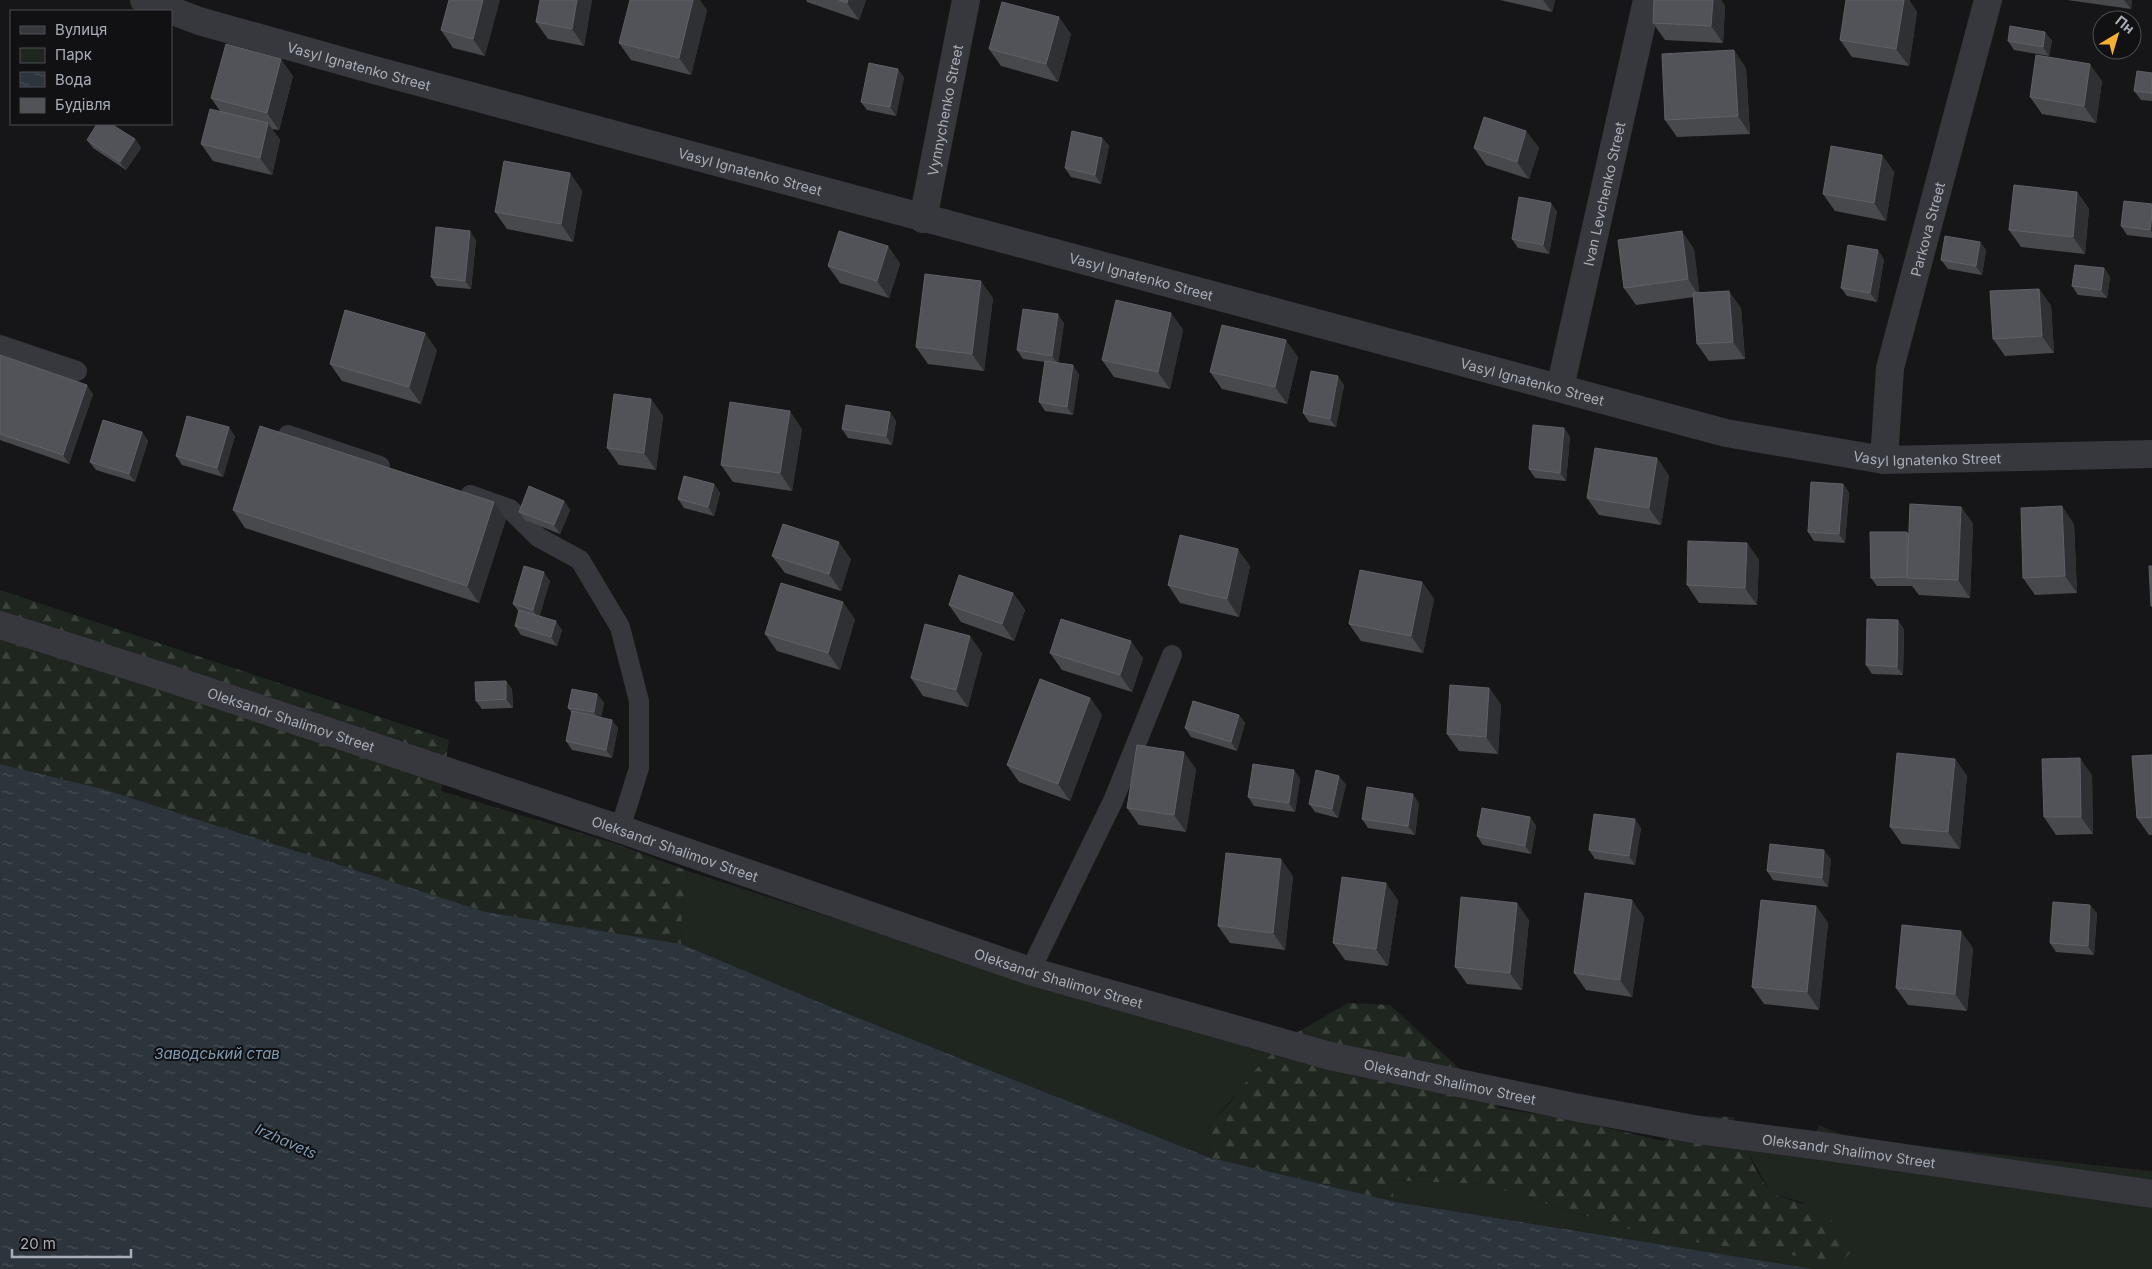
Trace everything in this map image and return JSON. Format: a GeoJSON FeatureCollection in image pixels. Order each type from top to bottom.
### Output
{"type":"FeatureCollection","features":[{"type":"Feature","properties":{"kind":"street","name":"Vasyl Ignatenko Street"},"geometry":{"type":"LineString","coordinates":[[144,0],[170,10]]}},
{"type":"Feature","properties":{"kind":"street","name":"Vynnychenko Street"},"geometry":{"type":"LineString","coordinates":[[923,219],[966,0]]}},
{"type":"Feature","properties":{"kind":"street","name":"Ivan Levchenko Street"},"geometry":{"type":"LineString","coordinates":[[1560,388],[1647,0]]}},
{"type":"Feature","properties":{"kind":"street","name":"Parkova Street"},"geometry":{"type":"LineString","coordinates":[[1884,460],[1890,368],[1988,0]]}},
{"type":"Feature","properties":{"kind":"street","name":"Vasyl Ignatenko Street"},"geometry":{"type":"LineString","coordinates":[[172,11],[199,21],[923,219],[1726,433],[1884,460],[2152,454]]}},
{"type":"Feature","properties":{"kind":"street","name":"Oleksandr Shalimov Street"},"geometry":{"type":"LineString","coordinates":[[0,625],[174,680],[620,829],[1030,971],[1330,1056],[1574,1107],[1699,1130],[2152,1194]]}},
{"type":"Feature","properties":{"kind":"lane"},"geometry":{"type":"LineString","coordinates":[[0,345],[77,372]]}},
{"type":"Feature","properties":{"kind":"lane"},"geometry":{"type":"LineString","coordinates":[[288,435],[399,472]]}},
{"type":"Feature","properties":{"kind":"lane"},"geometry":{"type":"LineString","coordinates":[[454,490],[510,509],[538,537],[580,560],[620,627],[639,701],[639,768],[620,829]]}},
{"type":"Feature","properties":{"kind":"lane"},"geometry":{"type":"LineString","coordinates":[[1030,971],[1113,801],[1172,656]]}},
{"type":"Feature","properties":{"kind":"green space"},"geometry":{"type":"Polygon","coordinates":[[[0,590],[449,740],[441,791],[614,843],[688,871],[682,906],[681,944],[486,912],[103,789],[0,764],[0,590]]]}},
{"type":"Feature","properties":{"kind":"green space"},"geometry":{"type":"Polygon","coordinates":[[[688,871],[1041,985],[1279,1048],[1212,1121],[1208,1157],[831,1007],[681,944],[682,906],[688,871]]]}},
{"type":"Feature","properties":{"kind":"green space"},"geometry":{"type":"Polygon","coordinates":[[[1348,1003],[1390,1005],[1460,1069],[1499,1108],[1578,1121],[1663,1141],[1701,1116],[1733,1117],[1756,1170],[1770,1193],[1824,1211],[1855,1248],[1841,1262],[1652,1236],[1482,1184],[1388,1180],[1396,1202],[1208,1157],[1212,1121],[1230,1103],[1256,1069],[1291,1036],[1348,1003]]]}},
{"type":"Feature","properties":{"kind":"green space"},"geometry":{"type":"Polygon","coordinates":[[[1819,1125],[1853,1139],[2152,1171],[2152,1269],[1814,1269],[1396,1202],[1388,1180],[1482,1184],[1652,1236],[1805,1203],[1770,1193],[1747,1149],[1807,1156],[1819,1125]]]}},
{"type":"Feature","properties":{"kind":"water","name":"Заводський став"},"geometry":{"type":"Polygon","coordinates":[[[0,764],[103,789],[486,912],[681,944],[831,1007],[1208,1157],[1396,1202],[1814,1269],[0,1269],[0,764]]]}},
{"type":"Feature","properties":{"kind":"building"},"geometry":{"type":"Polygon","coordinates":[[[449,0],[483,0],[473,39],[441,30],[449,0]]]}},
{"type":"Feature","properties":{"kind":"building"},"geometry":{"type":"Polygon","coordinates":[[[540,0],[577,0],[572,29],[536,22],[540,0]]]}},
{"type":"Feature","properties":{"kind":"building"},"geometry":{"type":"Polygon","coordinates":[[[630,0],[693,0],[679,58],[619,43],[630,0]]]}},
{"type":"Feature","properties":{"kind":"building"},"geometry":{"type":"Polygon","coordinates":[[[1654,0],[1713,0],[1711,26],[1653,23],[1654,0]]]}},
{"type":"Feature","properties":{"kind":"building"},"geometry":{"type":"Polygon","coordinates":[[[1846,0],[1904,0],[1896,49],[1840,40],[1846,0]]]}},
{"type":"Feature","properties":{"kind":"building"},"geometry":{"type":"Polygon","coordinates":[[[1002,2],[1059,17],[1046,64],[989,49],[1002,2]]]}},
{"type":"Feature","properties":{"kind":"building"},"geometry":{"type":"Polygon","coordinates":[[[2010,26],[2045,32],[2043,47],[2008,41],[2010,26]]]}},
{"type":"Feature","properties":{"kind":"building"},"geometry":{"type":"Polygon","coordinates":[[[226,44],[281,59],[267,113],[211,98],[226,44]]]}},
{"type":"Feature","properties":{"kind":"building"},"geometry":{"type":"Polygon","coordinates":[[[1734,50],[1738,116],[1665,120],[1662,54],[1734,50]]]}},
{"type":"Feature","properties":{"kind":"building"},"geometry":{"type":"Polygon","coordinates":[[[2036,55],[2090,64],[2084,106],[2030,97],[2036,55]]]}},
{"type":"Feature","properties":{"kind":"building"},"geometry":{"type":"Polygon","coordinates":[[[869,63],[898,69],[890,107],[861,102],[869,63]]]}},
{"type":"Feature","properties":{"kind":"building"},"geometry":{"type":"Polygon","coordinates":[[[2137,71],[2152,73],[2152,93],[2134,91],[2137,71]]]}},
{"type":"Feature","properties":{"kind":"building"},"geometry":{"type":"Polygon","coordinates":[[[210,109],[268,123],[260,158],[201,144],[210,109]]]}},
{"type":"Feature","properties":{"kind":"building"},"geometry":{"type":"Polygon","coordinates":[[[1484,117],[1526,131],[1517,162],[1474,148],[1484,117]]]}},
{"type":"Feature","properties":{"kind":"building"},"geometry":{"type":"Polygon","coordinates":[[[96,125],[113,125],[135,139],[120,162],[87,140],[96,125]]]}},
{"type":"Feature","properties":{"kind":"building"},"geometry":{"type":"Polygon","coordinates":[[[1072,131],[1102,138],[1095,175],[1065,168],[1072,131]]]}},
{"type":"Feature","properties":{"kind":"building"},"geometry":{"type":"Polygon","coordinates":[[[1831,146],[1882,155],[1874,203],[1823,194],[1831,146]]]}},
{"type":"Feature","properties":{"kind":"building"},"geometry":{"type":"Polygon","coordinates":[[[504,161],[570,173],[561,224],[495,212],[504,161]]]}},
{"type":"Feature","properties":{"kind":"building"},"geometry":{"type":"Polygon","coordinates":[[[2014,185],[2077,192],[2073,237],[2009,230],[2014,185]]]}},
{"type":"Feature","properties":{"kind":"building"},"geometry":{"type":"Polygon","coordinates":[[[1519,197],[1551,203],[1543,245],[1512,239],[1519,197]]]}},
{"type":"Feature","properties":{"kind":"building"},"geometry":{"type":"Polygon","coordinates":[[[2124,201],[2152,204],[2150,230],[2121,226],[2124,201]]]}},
{"type":"Feature","properties":{"kind":"building"},"geometry":{"type":"Polygon","coordinates":[[[436,227],[470,231],[465,281],[431,277],[436,227]]]}},
{"type":"Feature","properties":{"kind":"building"},"geometry":{"type":"Polygon","coordinates":[[[839,231],[888,246],[877,281],[828,266],[839,231]]]}},
{"type":"Feature","properties":{"kind":"building"},"geometry":{"type":"Polygon","coordinates":[[[1682,231],[1688,279],[1624,288],[1618,240],[1682,231]]]}},
{"type":"Feature","properties":{"kind":"building"},"geometry":{"type":"Polygon","coordinates":[[[1945,236],[1980,242],[1976,266],[1941,260],[1945,236]]]}},
{"type":"Feature","properties":{"kind":"building"},"geometry":{"type":"Polygon","coordinates":[[[1848,245],[1878,250],[1870,293],[1841,288],[1848,245]]]}},
{"type":"Feature","properties":{"kind":"building"},"geometry":{"type":"Polygon","coordinates":[[[2075,265],[2104,268],[2101,290],[2072,286],[2075,265]]]}},
{"type":"Feature","properties":{"kind":"building"},"geometry":{"type":"Polygon","coordinates":[[[925,274],[981,281],[972,354],[916,347],[925,274]]]}},
{"type":"Feature","properties":{"kind":"building"},"geometry":{"type":"Polygon","coordinates":[[[2039,289],[2042,336],[1993,339],[1990,291],[2039,289]]]}},
{"type":"Feature","properties":{"kind":"building"},"geometry":{"type":"Polygon","coordinates":[[[1729,291],[1733,342],[1697,344],[1693,293],[1729,291]]]}},
{"type":"Feature","properties":{"kind":"building"},"geometry":{"type":"Polygon","coordinates":[[[1116,300],[1171,313],[1158,372],[1102,360],[1116,300]]]}},
{"type":"Feature","properties":{"kind":"building"},"geometry":{"type":"Polygon","coordinates":[[[1023,309],[1058,314],[1052,356],[1017,350],[1023,309]]]}},
{"type":"Feature","properties":{"kind":"building"},"geometry":{"type":"Polygon","coordinates":[[[345,310],[425,333],[409,387],[330,364],[345,310]]]}},
{"type":"Feature","properties":{"kind":"building"},"geometry":{"type":"Polygon","coordinates":[[[1222,325],[1286,340],[1275,387],[1210,372],[1222,325]]]}},
{"type":"Feature","properties":{"kind":"building"},"geometry":{"type":"Polygon","coordinates":[[[0,355],[87,385],[63,455],[0,434],[0,355]]]}},
{"type":"Feature","properties":{"kind":"building"},"geometry":{"type":"Polygon","coordinates":[[[1045,361],[1073,365],[1067,407],[1039,402],[1045,361]]]}},
{"type":"Feature","properties":{"kind":"building"},"geometry":{"type":"Polygon","coordinates":[[[1311,371],[1338,376],[1330,419],[1303,413],[1311,371]]]}},
{"type":"Feature","properties":{"kind":"building"},"geometry":{"type":"Polygon","coordinates":[[[614,394],[651,399],[644,453],[607,448],[614,394]]]}},
{"type":"Feature","properties":{"kind":"building"},"geometry":{"type":"Polygon","coordinates":[[[730,402],[790,411],[780,473],[721,465],[730,402]]]}},
{"type":"Feature","properties":{"kind":"building"},"geometry":{"type":"Polygon","coordinates":[[[846,405],[890,412],[886,436],[842,429],[846,405]]]}},
{"type":"Feature","properties":{"kind":"building"},"geometry":{"type":"Polygon","coordinates":[[[187,416],[229,427],[217,468],[176,456],[187,416]]]}},
{"type":"Feature","properties":{"kind":"building"},"geometry":{"type":"Polygon","coordinates":[[[103,420],[142,432],[129,474],[90,462],[103,420]]]}},
{"type":"Feature","properties":{"kind":"building"},"geometry":{"type":"Polygon","coordinates":[[[1533,425],[1564,428],[1560,473],[1529,469],[1533,425]]]}},
{"type":"Feature","properties":{"kind":"building"},"geometry":{"type":"Polygon","coordinates":[[[260,426],[494,502],[467,586],[233,510],[260,426]]]}},
{"type":"Feature","properties":{"kind":"building"},"geometry":{"type":"Polygon","coordinates":[[[1595,448],[1657,458],[1649,508],[1587,498],[1595,448]]]}},
{"type":"Feature","properties":{"kind":"building"},"geometry":{"type":"Polygon","coordinates":[[[684,476],[714,484],[708,507],[678,499],[684,476]]]}},
{"type":"Feature","properties":{"kind":"building"},"geometry":{"type":"Polygon","coordinates":[[[1811,482],[1843,484],[1839,534],[1808,532],[1811,482]]]}},
{"type":"Feature","properties":{"kind":"building"},"geometry":{"type":"Polygon","coordinates":[[[529,486],[564,501],[554,525],[519,512],[529,486]]]}},
{"type":"Feature","properties":{"kind":"building"},"geometry":{"type":"Polygon","coordinates":[[[1910,504],[1961,507],[1958,580],[1907,578],[1910,504]]]}},
{"type":"Feature","properties":{"kind":"building"},"geometry":{"type":"Polygon","coordinates":[[[2062,506],[2065,576],[2023,578],[2021,508],[2062,506]]]}},
{"type":"Feature","properties":{"kind":"building"},"geometry":{"type":"Polygon","coordinates":[[[783,524],[839,542],[829,574],[772,556],[783,524]]]}},
{"type":"Feature","properties":{"kind":"building"},"geometry":{"type":"Polygon","coordinates":[[[1870,532],[1907,532],[1907,577],[1871,578],[1870,532]]]}},
{"type":"Feature","properties":{"kind":"building"},"geometry":{"type":"Polygon","coordinates":[[[1180,535],[1238,549],[1227,599],[1168,585],[1180,535]]]}},
{"type":"Feature","properties":{"kind":"building"},"geometry":{"type":"Polygon","coordinates":[[[1688,541],[1747,543],[1745,588],[1687,585],[1688,541]]]}},
{"type":"Feature","properties":{"kind":"building"},"geometry":{"type":"Polygon","coordinates":[[[524,566],[544,572],[533,610],[513,604],[524,566]]]}},
{"type":"Feature","properties":{"kind":"building"},"geometry":{"type":"Polygon","coordinates":[[[2149,566],[2152,566],[2152,606],[2151,606],[2149,566]]]}},
{"type":"Feature","properties":{"kind":"building"},"geometry":{"type":"Polygon","coordinates":[[[1360,570],[1422,582],[1411,636],[1349,624],[1360,570]]]}},
{"type":"Feature","properties":{"kind":"building"},"geometry":{"type":"Polygon","coordinates":[[[959,575],[1013,593],[1002,624],[949,605],[959,575]]]}},
{"type":"Feature","properties":{"kind":"building"},"geometry":{"type":"Polygon","coordinates":[[[781,583],[843,602],[828,653],[765,634],[781,583]]]}},
{"type":"Feature","properties":{"kind":"building"},"geometry":{"type":"Polygon","coordinates":[[[519,610],[556,621],[551,637],[515,626],[519,610]]]}},
{"type":"Feature","properties":{"kind":"building"},"geometry":{"type":"Polygon","coordinates":[[[1061,619],[1131,641],[1120,675],[1050,653],[1061,619]]]}},
{"type":"Feature","properties":{"kind":"building"},"geometry":{"type":"Polygon","coordinates":[[[1867,619],[1898,620],[1897,667],[1866,665],[1867,619]]]}},
{"type":"Feature","properties":{"kind":"building"},"geometry":{"type":"Polygon","coordinates":[[[925,624],[970,636],[956,690],[911,678],[925,624]]]}},
{"type":"Feature","properties":{"kind":"building"},"geometry":{"type":"Polygon","coordinates":[[[1040,679],[1090,698],[1058,784],[1007,765],[1040,679]]]}},
{"type":"Feature","properties":{"kind":"building"},"geometry":{"type":"Polygon","coordinates":[[[506,681],[506,699],[476,701],[475,682],[506,681]]]}},
{"type":"Feature","properties":{"kind":"building"},"geometry":{"type":"Polygon","coordinates":[[[1450,685],[1489,688],[1486,737],[1447,734],[1450,685]]]}},
{"type":"Feature","properties":{"kind":"building"},"geometry":{"type":"Polygon","coordinates":[[[572,689],[597,694],[594,712],[568,708],[572,689]]]}},
{"type":"Feature","properties":{"kind":"building"},"geometry":{"type":"Polygon","coordinates":[[[1193,701],[1239,715],[1231,742],[1185,728],[1193,701]]]}},
{"type":"Feature","properties":{"kind":"building"},"geometry":{"type":"Polygon","coordinates":[[[572,711],[612,720],[606,750],[566,741],[572,711]]]}},
{"type":"Feature","properties":{"kind":"building"},"geometry":{"type":"Polygon","coordinates":[[[1137,745],[1184,752],[1174,815],[1127,808],[1137,745]]]}},
{"type":"Feature","properties":{"kind":"building"},"geometry":{"type":"Polygon","coordinates":[[[1897,753],[1955,759],[1948,832],[1890,827],[1897,753]]]}},
{"type":"Feature","properties":{"kind":"building"},"geometry":{"type":"Polygon","coordinates":[[[2152,755],[2152,817],[2137,818],[2132,756],[2152,755]]]}},
{"type":"Feature","properties":{"kind":"building"},"geometry":{"type":"Polygon","coordinates":[[[2080,758],[2081,817],[2044,817],[2042,759],[2080,758]]]}},
{"type":"Feature","properties":{"kind":"building"},"geometry":{"type":"Polygon","coordinates":[[[1253,764],[1294,770],[1289,803],[1248,797],[1253,764]]]}},
{"type":"Feature","properties":{"kind":"building"},"geometry":{"type":"Polygon","coordinates":[[[1316,770],[1339,776],[1332,809],[1309,804],[1316,770]]]}},
{"type":"Feature","properties":{"kind":"building"},"geometry":{"type":"Polygon","coordinates":[[[1367,787],[1413,794],[1408,826],[1362,819],[1367,787]]]}},
{"type":"Feature","properties":{"kind":"building"},"geometry":{"type":"Polygon","coordinates":[[[1482,808],[1530,817],[1525,846],[1477,836],[1482,808]]]}},
{"type":"Feature","properties":{"kind":"building"},"geometry":{"type":"Polygon","coordinates":[[[1594,814],[1635,819],[1629,856],[1589,850],[1594,814]]]}},
{"type":"Feature","properties":{"kind":"building"},"geometry":{"type":"Polygon","coordinates":[[[1770,844],[1824,850],[1822,878],[1767,871],[1770,844]]]}},
{"type":"Feature","properties":{"kind":"building"},"geometry":{"type":"Polygon","coordinates":[[[1226,853],[1281,859],[1273,933],[1218,926],[1226,853]]]}},
{"type":"Feature","properties":{"kind":"building"},"geometry":{"type":"Polygon","coordinates":[[[1342,877],[1386,883],[1376,949],[1333,943],[1342,877]]]}},
{"type":"Feature","properties":{"kind":"building"},"geometry":{"type":"Polygon","coordinates":[[[1585,893],[1632,900],[1620,980],[1574,973],[1585,893]]]}},
{"type":"Feature","properties":{"kind":"building"},"geometry":{"type":"Polygon","coordinates":[[[1461,897],[1517,903],[1510,973],[1455,967],[1461,897]]]}},
{"type":"Feature","properties":{"kind":"building"},"geometry":{"type":"Polygon","coordinates":[[[1761,900],[1816,906],[1807,992],[1752,987],[1761,900]]]}},
{"type":"Feature","properties":{"kind":"building"},"geometry":{"type":"Polygon","coordinates":[[[2053,902],[2090,905],[2088,946],[2050,943],[2053,902]]]}},
{"type":"Feature","properties":{"kind":"building"},"geometry":{"type":"Polygon","coordinates":[[[1902,925],[1961,931],[1955,994],[1896,988],[1902,925]]]}},
{"type":"Feature","properties":{"kind":"water label","name":"Irzhavets"},"geometry":{"type":"Point","coordinates":[286,1141]}}]}
